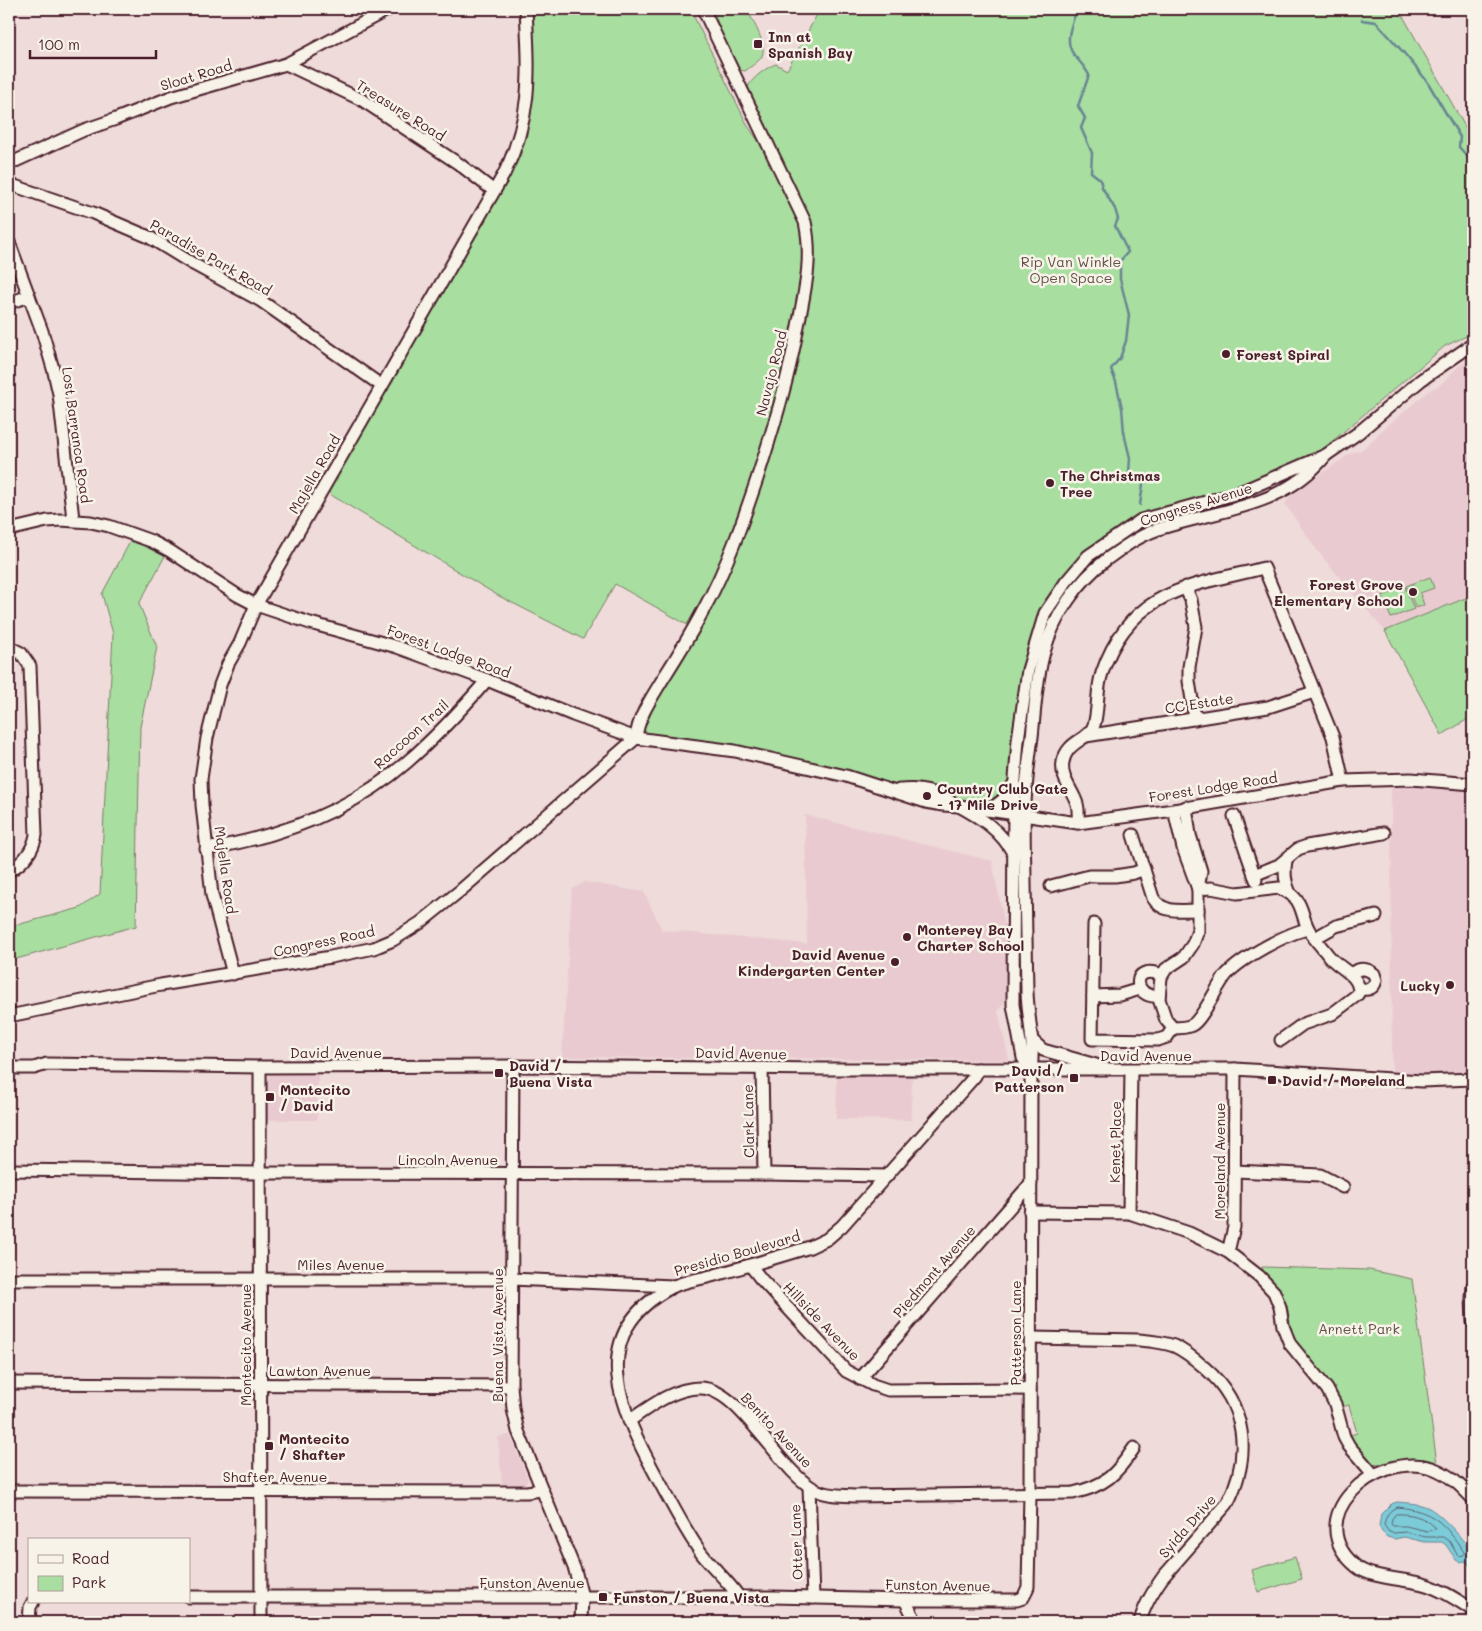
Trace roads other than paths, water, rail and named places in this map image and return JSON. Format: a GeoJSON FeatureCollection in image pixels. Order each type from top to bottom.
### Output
{"type":"FeatureCollection","features":[{"type":"Feature","properties":{"kind":"street","name":"Sloat Road"},"geometry":{"type":"LineString","coordinates":[[9,164],[84,130],[171,97],[286,64],[389,9]]}},
{"type":"Feature","properties":{"kind":"street","name":"Majella Road"},"geometry":{"type":"LineString","coordinates":[[233,974],[212,895],[206,849],[201,779],[206,738],[223,678],[256,605],[494,192],[512,157],[523,122],[529,75],[526,9]]}},
{"type":"Feature","properties":{"kind":"street","name":"Navajo Road"},"geometry":{"type":"LineString","coordinates":[[636,738],[637,726],[647,705],[701,614],[721,576],[750,500],[781,404],[794,351],[810,249],[805,222],[703,9]]}},
{"type":"Feature","properties":{"kind":"street","name":"Treasure Road"},"geometry":{"type":"LineString","coordinates":[[286,64],[362,100],[458,164],[494,192]]}},
{"type":"Feature","properties":{"kind":"street","name":"Paradise Park Road"},"geometry":{"type":"LineString","coordinates":[[9,184],[93,213],[148,237],[260,301],[382,386]]}},
{"type":"Feature","properties":{"kind":"street","name":"Lost Barranca Road"},"geometry":{"type":"LineString","coordinates":[[9,242],[50,353],[56,379],[73,520]]}},
{"type":"Feature","properties":{"kind":"street"},"geometry":{"type":"LineString","coordinates":[[9,303],[29,296]]}},
{"type":"Feature","properties":{"kind":"street","name":"Congress Avenue"},"geometry":{"type":"LineString","coordinates":[[1031,1070],[1033,1041],[1027,994],[1020,815],[1015,776],[1028,670],[1046,613],[1081,563],[1103,545],[1141,520],[1238,493],[1326,455],[1358,433],[1421,380],[1473,344]]}},
{"type":"Feature","properties":{"kind":"street","name":"Congress Avenue"},"geometry":{"type":"LineString","coordinates":[[1031,1070],[1023,1058],[1014,1005],[1014,857],[1038,681],[1044,651],[1053,627],[1066,603],[1082,582],[1106,560],[1138,538],[1164,527],[1236,510],[1257,503],[1294,484],[1309,473],[1326,455]]}},
{"type":"Feature","properties":{"kind":"street","name":"Forest Lodge Road"},"geometry":{"type":"LineString","coordinates":[[9,530],[47,521],[73,520],[108,526],[151,541],[170,551],[237,595],[256,605],[397,647],[636,738],[735,751],[846,776],[926,802],[943,805],[1078,823],[1343,781],[1411,779],[1473,784]]}},
{"type":"Feature","properties":{"kind":"street"},"geometry":{"type":"LineString","coordinates":[[1078,823],[1077,804],[1065,779],[1063,762],[1070,747],[1086,736],[1093,728],[1096,719],[1101,675],[1120,635],[1140,612],[1174,591],[1264,568],[1333,737],[1343,781]]}},
{"type":"Feature","properties":{"kind":"street"},"geometry":{"type":"LineString","coordinates":[[1185,587],[1191,600],[1196,627],[1189,667],[1189,681],[1195,719]]}},
{"type":"Feature","properties":{"kind":"street"},"geometry":{"type":"LineString","coordinates":[[9,646],[21,653],[30,666],[36,835],[30,853],[23,861],[9,871]]}},
{"type":"Feature","properties":{"kind":"street","name":"Raccoon Trail"},"geometry":{"type":"LineString","coordinates":[[206,849],[275,834],[320,817],[363,794],[406,763],[442,729],[487,680]]}},
{"type":"Feature","properties":{"kind":"street","name":"CC Estate"},"geometry":{"type":"LineString","coordinates":[[1086,736],[1268,707],[1314,692]]}},
{"type":"Feature","properties":{"kind":"street","name":"Congress Road"},"geometry":{"type":"LineString","coordinates":[[9,1016],[151,987],[356,952],[383,945],[407,932],[461,890],[636,738]]}},
{"type":"Feature","properties":{"kind":"street"},"geometry":{"type":"LineString","coordinates":[[987,810],[999,804],[1009,794],[1015,776]]}},
{"type":"Feature","properties":{"kind":"street"},"geometry":{"type":"LineString","coordinates":[[959,806],[973,813],[994,828],[1009,846],[1014,857]]}},
{"type":"Feature","properties":{"kind":"street"},"geometry":{"type":"LineString","coordinates":[[1173,1028],[1166,1020],[1159,995],[1162,975],[1166,969],[1181,960],[1189,951],[1198,930],[1198,889],[1201,872],[1180,808]]}},
{"type":"Feature","properties":{"kind":"street"},"geometry":{"type":"LineString","coordinates":[[1234,816],[1258,890]]}},
{"type":"Feature","properties":{"kind":"street"},"geometry":{"type":"LineString","coordinates":[[1254,875],[1279,865],[1298,849],[1307,846],[1384,832]]}},
{"type":"Feature","properties":{"kind":"street"},"geometry":{"type":"LineString","coordinates":[[1133,835],[1153,898],[1161,907],[1168,910],[1198,910]]}},
{"type":"Feature","properties":{"kind":"street"},"geometry":{"type":"LineString","coordinates":[[1280,1040],[1304,1024],[1332,1014],[1357,995],[1359,988],[1350,974],[1332,961],[1311,934],[1303,910],[1290,893],[1286,882],[1286,860]]}},
{"type":"Feature","properties":{"kind":"street"},"geometry":{"type":"LineString","coordinates":[[1051,886],[1089,876],[1115,876],[1134,873],[1144,869]]}},
{"type":"Feature","properties":{"kind":"street"},"geometry":{"type":"LineString","coordinates":[[1198,889],[1211,888],[1237,893],[1279,888],[1290,893]]}},
{"type":"Feature","properties":{"kind":"street"},"geometry":{"type":"LineString","coordinates":[[1094,924],[1092,1039],[1158,1040],[1167,1036],[1173,1028],[1185,1027],[1195,1022],[1223,979],[1235,967],[1268,946],[1296,932],[1311,934],[1376,916]]}},
{"type":"Feature","properties":{"kind":"street"},"geometry":{"type":"LineString","coordinates":[[1350,974],[1361,969],[1366,969],[1374,974],[1376,980],[1374,986],[1368,989],[1359,988]]}},
{"type":"Feature","properties":{"kind":"street"},"geometry":{"type":"LineString","coordinates":[[1159,995],[1149,996],[1140,989],[1138,980],[1145,972],[1152,971],[1162,975]]}},
{"type":"Feature","properties":{"kind":"street"},"geometry":{"type":"LineString","coordinates":[[1093,996],[1120,995],[1140,989]]}},
{"type":"Feature","properties":{"kind":"street"},"geometry":{"type":"LineString","coordinates":[[1033,1041],[1043,1050],[1112,1070]]}},
{"type":"Feature","properties":{"kind":"street","name":"David Avenue"},"geometry":{"type":"LineString","coordinates":[[9,1068],[34,1068],[47,1064],[260,1067],[513,1066],[1235,1070],[1422,1081],[1473,1079]]}},
{"type":"Feature","properties":{"kind":"street","name":"Buena Vista Avenue"},"geometry":{"type":"LineString","coordinates":[[513,1066],[511,1386],[514,1420],[575,1570],[582,1597],[582,1622]]}},
{"type":"Feature","properties":{"kind":"street","name":"Montecito Avenue"},"geometry":{"type":"LineString","coordinates":[[260,1067],[259,1491],[261,1622]]}},
{"type":"Feature","properties":{"kind":"street","name":"Clark Lane"},"geometry":{"type":"LineString","coordinates":[[762,1068],[764,1174]]}},
{"type":"Feature","properties":{"kind":"street","name":"Presidio Boulevard"},"geometry":{"type":"LineString","coordinates":[[739,1597],[728,1581],[703,1554],[686,1529],[644,1453],[629,1421],[617,1369],[622,1336],[627,1325],[649,1302],[673,1286],[810,1247],[827,1239],[842,1226],[887,1176],[975,1076],[978,1069]]}},
{"type":"Feature","properties":{"kind":"street","name":"Patterson Lane"},"geometry":{"type":"LineString","coordinates":[[1024,1596],[1028,1587],[1030,1494],[1031,1070]]}},
{"type":"Feature","properties":{"kind":"street","name":"Kenet Place"},"geometry":{"type":"LineString","coordinates":[[1129,1213],[1131,1070]]}},
{"type":"Feature","properties":{"kind":"street","name":"Moreland Avenue"},"geometry":{"type":"LineString","coordinates":[[1228,1252],[1234,1227],[1235,1070]]}},
{"type":"Feature","properties":{"kind":"street","name":"Lincoln Avenue"},"geometry":{"type":"LineString","coordinates":[[9,1170],[259,1174],[764,1174],[887,1176]]}},
{"type":"Feature","properties":{"kind":"street"},"geometry":{"type":"LineString","coordinates":[[1235,1171],[1320,1175],[1343,1187]]}},
{"type":"Feature","properties":{"kind":"street","name":"Piedmont Avenue"},"geometry":{"type":"LineString","coordinates":[[860,1379],[1031,1183]]}},
{"type":"Feature","properties":{"kind":"street"},"geometry":{"type":"LineString","coordinates":[[1030,1212],[1129,1213],[1190,1233],[1228,1252],[1259,1276],[1274,1292],[1290,1344],[1327,1389],[1335,1404],[1344,1437],[1349,1446],[1373,1474]]}},
{"type":"Feature","properties":{"kind":"street","name":"Hillside Avenue"},"geometry":{"type":"LineString","coordinates":[[750,1265],[846,1371],[873,1385],[888,1390],[1030,1389]]}},
{"type":"Feature","properties":{"kind":"street","name":"Miles Avenue"},"geometry":{"type":"LineString","coordinates":[[9,1279],[511,1279],[673,1286]]}},
{"type":"Feature","properties":{"kind":"street"},"geometry":{"type":"LineString","coordinates":[[1473,1286],[1473,1322]]}},
{"type":"Feature","properties":{"kind":"street","name":"Syida Drive"},"geometry":{"type":"LineString","coordinates":[[1030,1338],[1140,1340],[1174,1346],[1194,1358],[1210,1372],[1221,1384],[1235,1408],[1242,1435],[1242,1446],[1241,1469],[1234,1491],[1227,1504],[1154,1589],[1140,1622]]}},
{"type":"Feature","properties":{"kind":"street","name":"Lawton Avenue"},"geometry":{"type":"LineString","coordinates":[[9,1384],[511,1386]]}},
{"type":"Feature","properties":{"kind":"street","name":"Benito Avenue"},"geometry":{"type":"LineString","coordinates":[[629,1421],[672,1395],[694,1389],[709,1389],[725,1397],[809,1486],[824,1493],[854,1496],[1073,1494],[1102,1484],[1114,1475],[1134,1448]]}},
{"type":"Feature","properties":{"kind":"street"},"geometry":{"type":"LineString","coordinates":[[1473,1499],[1454,1479],[1433,1468],[1422,1465],[1401,1465],[1373,1474],[1348,1496],[1336,1518],[1335,1531],[1349,1558],[1356,1566],[1366,1572],[1423,1584],[1437,1589],[1473,1610]]}},
{"type":"Feature","properties":{"kind":"street","name":"Otter Lane"},"geometry":{"type":"LineString","coordinates":[[809,1486],[813,1598]]}},
{"type":"Feature","properties":{"kind":"street","name":"Shafter Avenue"},"geometry":{"type":"LineString","coordinates":[[9,1491],[527,1492],[541,1490]]}},
{"type":"Feature","properties":{"kind":"street","name":"Funston Avenue"},"geometry":{"type":"LineString","coordinates":[[190,1597],[739,1597],[1017,1600],[1024,1596]]}},
{"type":"Feature","properties":{"kind":"street"},"geometry":{"type":"LineString","coordinates":[[905,1600],[916,1622]]}},
{"type":"Feature","properties":{"kind":"street"},"geometry":{"type":"LineString","coordinates":[[29,1622],[32,1604]]}},
{"type":"Feature","properties":{"kind":"water"},"geometry":{"type":"Polygon","coordinates":[[[1397,1502],[1425,1506],[1441,1517],[1461,1538],[1471,1552],[1473,1570],[1466,1561],[1459,1562],[1456,1560],[1442,1542],[1425,1542],[1404,1537],[1395,1539],[1387,1537],[1379,1526],[1381,1514],[1391,1504],[1397,1502]]]}},
{"type":"Feature","properties":{"kind":"waterway"},"geometry":{"type":"LineString","coordinates":[[1076,9],[1069,34],[1069,45],[1089,75],[1078,106],[1085,118],[1081,128],[1092,153],[1091,172],[1100,179],[1102,187],[1115,209],[1118,219],[1115,226],[1128,252],[1120,261],[1120,279],[1129,315],[1126,341],[1120,358],[1111,369],[1122,408],[1124,433],[1130,458],[1129,473],[1141,477],[1143,484],[1140,505]]}},
{"type":"Feature","properties":{"kind":"waterway"},"geometry":{"type":"LineString","coordinates":[[1362,20],[1376,22],[1427,81],[1460,137],[1459,147],[1473,163]]}},
{"type":"Feature","properties":{"kind":"place","name":"Inn at Spanish Bay"},"geometry":{"type":"Point","coordinates":[758,44]}},
{"type":"Feature","properties":{"kind":"place","name":"Forest Spiral"},"geometry":{"type":"Point","coordinates":[1226,354]}},
{"type":"Feature","properties":{"kind":"place","name":"The Christmas Tree"},"geometry":{"type":"Point","coordinates":[1050,483]}},
{"type":"Feature","properties":{"kind":"place","name":"Forest Grove Elementary School"},"geometry":{"type":"Point","coordinates":[1413,592]}},
{"type":"Feature","properties":{"kind":"place","name":"Country Club Gate - 17 Mile Drive"},"geometry":{"type":"Point","coordinates":[927,796]}},
{"type":"Feature","properties":{"kind":"place","name":"Monterey Bay Charter School"},"geometry":{"type":"Point","coordinates":[907,937]}},
{"type":"Feature","properties":{"kind":"place","name":"David Avenue Kindergarten Center"},"geometry":{"type":"Point","coordinates":[895,962]}},
{"type":"Feature","properties":{"kind":"place","name":"Lucky"},"geometry":{"type":"Point","coordinates":[1450,985]}},
{"type":"Feature","properties":{"kind":"place","name":"David / Buena Vista"},"geometry":{"type":"Point","coordinates":[499,1073]}},
{"type":"Feature","properties":{"kind":"place","name":"David / Patterson"},"geometry":{"type":"Point","coordinates":[1074,1078]}},
{"type":"Feature","properties":{"kind":"place","name":"David / Moreland"},"geometry":{"type":"Point","coordinates":[1272,1080]}},
{"type":"Feature","properties":{"kind":"place","name":"Montecito / David"},"geometry":{"type":"Point","coordinates":[270,1097]}},
{"type":"Feature","properties":{"kind":"place","name":"Montecito / Shafter"},"geometry":{"type":"Point","coordinates":[269,1446]}},
{"type":"Feature","properties":{"kind":"place","name":"Funston / Buena Vista"},"geometry":{"type":"Point","coordinates":[603,1597]}},
{"type":"Feature","properties":{"kind":"park label","name":"Rip Van Winkle Open Space"},"geometry":{"type":"Point","coordinates":[1071,270]}},
{"type":"Feature","properties":{"kind":"park label","name":"Arnett Park"},"geometry":{"type":"Point","coordinates":[1359,1328]}}]}
